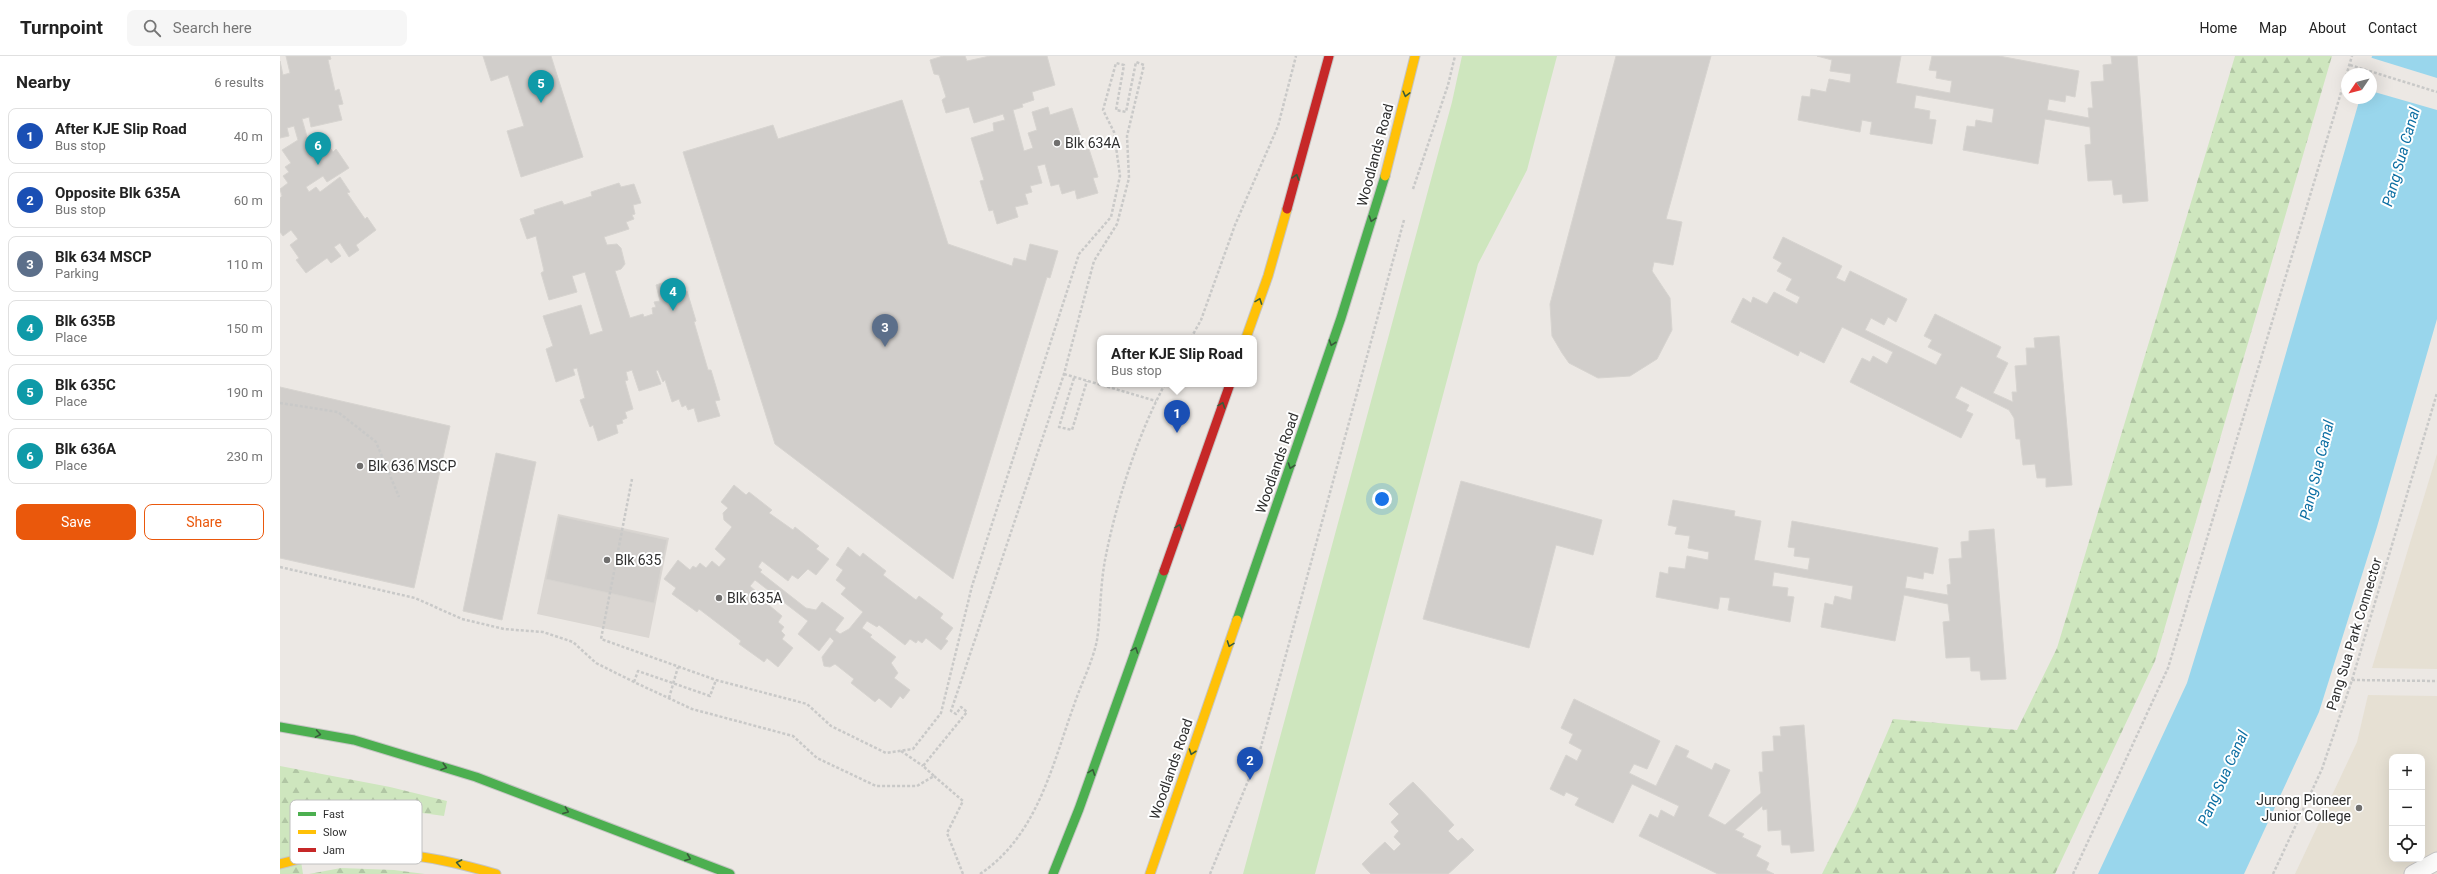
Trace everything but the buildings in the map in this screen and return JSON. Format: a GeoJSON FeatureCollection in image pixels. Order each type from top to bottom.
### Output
{"type":"FeatureCollection","features":[{"type":"Feature","properties":{"kind":"highway"},"geometry":{"type":"LineString","coordinates":[[1247,335],[1268,276],[1329,56]]}},
{"type":"Feature","properties":{"kind":"highway","name":"Woodlands Road"},"geometry":{"type":"LineString","coordinates":[[1150,874],[1341,318],[1381,192],[1415,56]]}},
{"type":"Feature","properties":{"kind":"highway"},"geometry":{"type":"LineString","coordinates":[[1053,874],[1079,809],[1229,387]]}},
{"type":"Feature","properties":{"kind":"highway"},"geometry":{"type":"LineString","coordinates":[[280,727],[354,740],[476,777],[730,874]]}},
{"type":"Feature","properties":{"kind":"highway"},"geometry":{"type":"LineString","coordinates":[[1050,854],[1079,809]]}},
{"type":"Feature","properties":{"kind":"highway"},"geometry":{"type":"LineString","coordinates":[[422,857],[463,863],[496,874]]}},
{"type":"Feature","properties":{"kind":"highway"},"geometry":{"type":"LineString","coordinates":[[280,864],[290,862]]}},
{"type":"Feature","properties":{"kind":"lane"},"geometry":{"type":"LineString","coordinates":[[2414,874],[2437,861]]}},
{"type":"Feature","properties":{"kind":"path"},"geometry":{"type":"LineString","coordinates":[[1193,335],[1201,320],[1235,225],[1278,126],[1296,56]]}},
{"type":"Feature","properties":{"kind":"path"},"geometry":{"type":"LineString","coordinates":[[1411,194],[1448,85],[1455,56]]}},
{"type":"Feature","properties":{"kind":"path"},"geometry":{"type":"LineString","coordinates":[[2073,874],[2168,668],[2352,56]]}},
{"type":"Feature","properties":{"kind":"path"},"geometry":{"type":"LineString","coordinates":[[632,479],[601,639],[716,680],[807,704],[831,726],[886,753],[913,749],[941,713],[972,586],[1079,254],[1111,217],[1120,176],[1114,132],[1103,110],[1116,64],[1124,65],[1116,110],[1126,112],[1136,62],[1144,65],[1127,136],[1129,178],[1117,224],[1094,261],[1064,374],[951,711],[956,714],[961,708],[967,712],[923,766]]}},
{"type":"Feature","properties":{"kind":"path"},"geometry":{"type":"LineString","coordinates":[[2349,65],[2437,92]]}},
{"type":"Feature","properties":{"kind":"path"},"geometry":{"type":"LineString","coordinates":[[1210,874],[1259,754],[1405,217]]}},
{"type":"Feature","properties":{"kind":"path"},"geometry":{"type":"LineString","coordinates":[[1064,374],[1097,384]]}},
{"type":"Feature","properties":{"kind":"path"},"geometry":{"type":"LineString","coordinates":[[1074,378],[1059,427],[1072,430],[1087,381]]}},
{"type":"Feature","properties":{"kind":"path"},"geometry":{"type":"LineString","coordinates":[[1108,387],[1156,401]]}},
{"type":"Feature","properties":{"kind":"path"},"geometry":{"type":"LineString","coordinates":[[980,874],[1003,855],[1017,839],[1038,806],[1096,641],[1106,556],[1127,477],[1156,401],[1163,387]]}},
{"type":"Feature","properties":{"kind":"path","name":"Pang Sua Park Connector"},"geometry":{"type":"LineString","coordinates":[[2273,874],[2322,769],[2352,680],[2437,393]]}},
{"type":"Feature","properties":{"kind":"path"},"geometry":{"type":"LineString","coordinates":[[280,403],[338,412],[376,442],[399,497]]}},
{"type":"Feature","properties":{"kind":"path"},"geometry":{"type":"LineString","coordinates":[[280,567],[415,598],[462,619],[504,629],[542,632],[573,642],[596,664],[692,708],[793,736],[817,758],[876,786],[917,786],[934,776]]}},
{"type":"Feature","properties":{"kind":"path"},"geometry":{"type":"LineString","coordinates":[[669,698],[678,667]]}},
{"type":"Feature","properties":{"kind":"path"},"geometry":{"type":"LineString","coordinates":[[634,682],[638,671],[710,696],[716,680]]}},
{"type":"Feature","properties":{"kind":"path"},"geometry":{"type":"LineString","coordinates":[[2352,680],[2437,681]]}},
{"type":"Feature","properties":{"kind":"path"},"geometry":{"type":"LineString","coordinates":[[900,751],[923,766],[963,801],[947,833],[963,874]]}},
{"type":"Feature","properties":{"kind":"shaded area"},"geometry":{"type":"Polygon","coordinates":[[[2437,454],[2437,669],[2372,668],[2437,454]]]}},
{"type":"Feature","properties":{"kind":"shaded area","name":"Blk 635"},"geometry":{"type":"Polygon","coordinates":[[[558,514],[669,538],[649,638],[537,614],[558,514]]]}},
{"type":"Feature","properties":{"kind":"shaded area","name":"Jurong Pioneer Junior College"},"geometry":{"type":"Polygon","coordinates":[[[2368,695],[2437,696],[2437,874],[2295,874],[2357,742],[2368,695]]]}},
{"type":"Feature","properties":{"kind":"green space"},"geometry":{"type":"Polygon","coordinates":[[[1462,56],[1557,56],[1527,170],[1478,264],[1315,874],[1243,874],[1452,102],[1462,56]]]}},
{"type":"Feature","properties":{"kind":"green space"},"geometry":{"type":"Polygon","coordinates":[[[2235,56],[2332,56],[2155,661],[2055,874],[1822,874],[1856,806],[1893,719],[2017,730],[2057,648],[2235,56]]]}},
{"type":"Feature","properties":{"kind":"green space"},"geometry":{"type":"Polygon","coordinates":[[[280,766],[390,787],[447,801],[444,816],[422,813],[422,800],[290,800],[290,864],[301,864],[303,874],[280,874],[280,766]]]}},
{"type":"Feature","properties":{"kind":"green space"},"geometry":{"type":"Polygon","coordinates":[[[341,868],[394,870],[425,874],[309,874],[341,868]]]}},
{"type":"Feature","properties":{"kind":"water","name":"Pang Sua Canal"},"geometry":{"type":"Polygon","coordinates":[[[2372,56],[2437,56],[2437,319],[2377,527],[2319,712],[2244,874],[2098,874],[2187,683],[2246,491],[2358,104],[2377,104],[2377,68],[2369,68],[2372,56]]]}},
{"type":"Feature","properties":{"kind":"pier"},"geometry":{"type":"Polygon","coordinates":[[[2369,57],[2437,78],[2437,110],[2377,93],[2377,68],[2366,68],[2369,57]]]}},
{"type":"Feature","properties":{"kind":"traffic: fast"},"geometry":{"type":"LineString","coordinates":[[1237,620],[1341,318],[1385,176]]}},
{"type":"Feature","properties":{"kind":"traffic: fast"},"geometry":{"type":"LineString","coordinates":[[1053,874],[1079,809],[1164,571]]}},
{"type":"Feature","properties":{"kind":"traffic: fast"},"geometry":{"type":"LineString","coordinates":[[280,727],[354,740],[476,777],[730,874]]}},
{"type":"Feature","properties":{"kind":"traffic: slow"},"geometry":{"type":"LineString","coordinates":[[1385,176],[1415,56]]}},
{"type":"Feature","properties":{"kind":"traffic: slow"},"geometry":{"type":"LineString","coordinates":[[1247,335],[1268,276],[1287,209]]}},
{"type":"Feature","properties":{"kind":"traffic: slow"},"geometry":{"type":"LineString","coordinates":[[1150,874],[1237,620]]}},
{"type":"Feature","properties":{"kind":"traffic: slow"},"geometry":{"type":"LineString","coordinates":[[422,857],[442,860],[496,874]]}},
{"type":"Feature","properties":{"kind":"traffic: slow"},"geometry":{"type":"LineString","coordinates":[[280,864],[290,861]]}},
{"type":"Feature","properties":{"kind":"traffic: jam"},"geometry":{"type":"LineString","coordinates":[[1287,209],[1329,56]]}},
{"type":"Feature","properties":{"kind":"traffic: jam"},"geometry":{"type":"LineString","coordinates":[[1164,571],[1229,387]]}},
{"type":"Feature","properties":{"kind":"place","name":"Blk 635C"},"geometry":{"type":"Point","coordinates":[541,103]}},
{"type":"Feature","properties":{"kind":"place","name":"Blk 634A"},"geometry":{"type":"Point","coordinates":[1057,143]}},
{"type":"Feature","properties":{"kind":"place","name":"Blk 636A"},"geometry":{"type":"Point","coordinates":[318,165]}},
{"type":"Feature","properties":{"kind":"place","name":"Blk 635B"},"geometry":{"type":"Point","coordinates":[673,311]}},
{"type":"Feature","properties":{"kind":"place","name":"Blk 634 MSCP"},"geometry":{"type":"Point","coordinates":[885,347]}},
{"type":"Feature","properties":{"kind":"place","name":"After KJE Slip Road"},"geometry":{"type":"Point","coordinates":[1177,433]}},
{"type":"Feature","properties":{"kind":"place","name":"Blk 636 MSCP"},"geometry":{"type":"Point","coordinates":[360,466]}},
{"type":"Feature","properties":{"kind":"place","name":"Blk 635"},"geometry":{"type":"Point","coordinates":[607,560]}},
{"type":"Feature","properties":{"kind":"place","name":"Blk 635A"},"geometry":{"type":"Point","coordinates":[719,598]}},
{"type":"Feature","properties":{"kind":"place","name":"Opposite Blk 635A"},"geometry":{"type":"Point","coordinates":[1250,780]}},
{"type":"Feature","properties":{"kind":"place","name":"Jurong Pioneer Junior College"},"geometry":{"type":"Point","coordinates":[2359,808]}}]}
